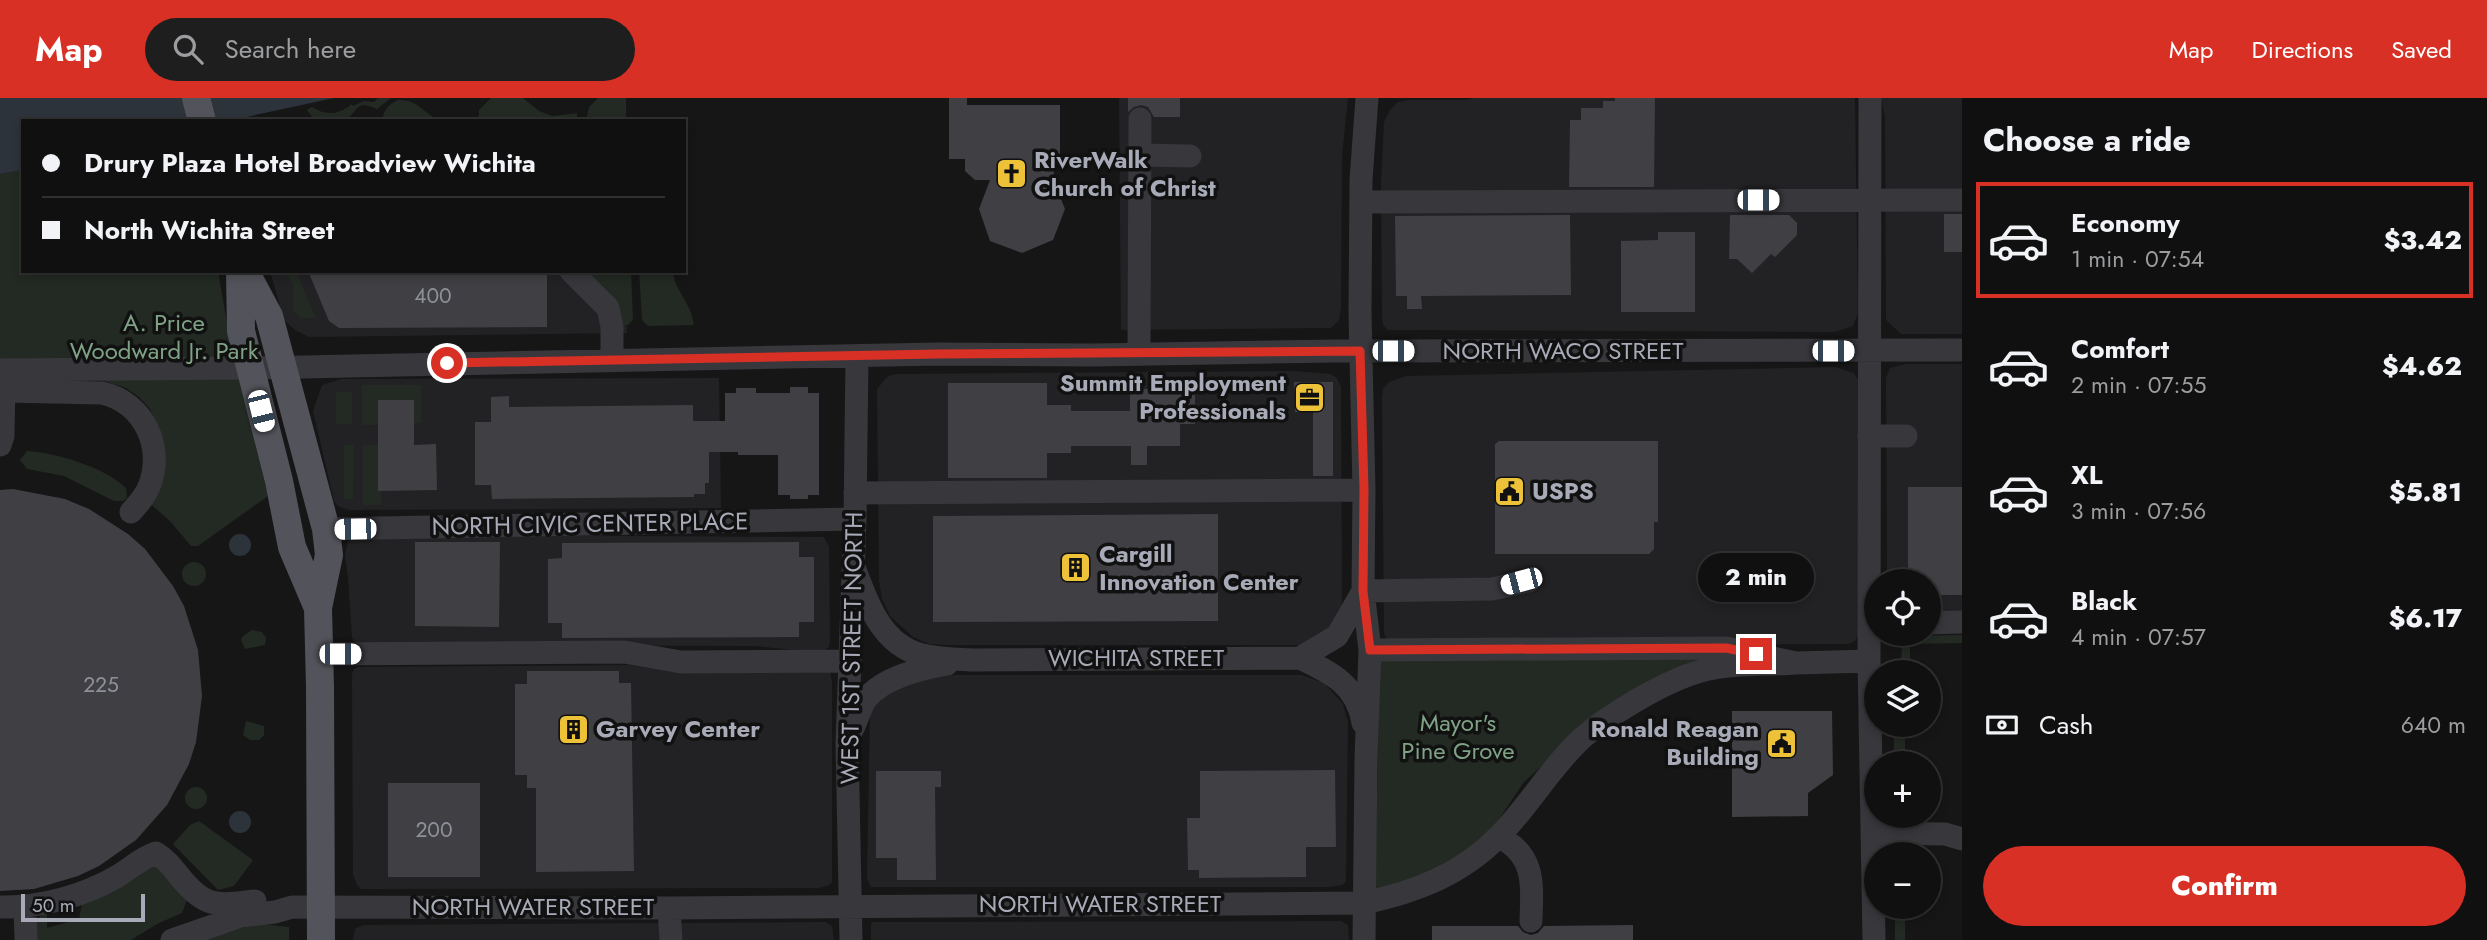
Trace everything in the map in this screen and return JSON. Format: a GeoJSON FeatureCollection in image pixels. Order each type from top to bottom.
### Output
{"type":"FeatureCollection","features":[{"type":"Feature","properties":{"kind":"main road"},"geometry":{"type":"LineString","coordinates":[[196,98],[201,119]]}},
{"type":"Feature","properties":{"kind":"main road"},"geometry":{"type":"LineString","coordinates":[[240,273],[241,331],[279,481],[292,547],[318,608]]}},
{"type":"Feature","properties":{"kind":"main road"},"geometry":{"type":"LineString","coordinates":[[247,273],[269,316],[326,530],[329,555],[318,608],[321,940]]}},
{"type":"Feature","properties":{"kind":"street"},"geometry":{"type":"LineString","coordinates":[[1364,940],[1370,650],[1363,591],[1364,489],[1360,351],[1361,202],[1367,98]]}},
{"type":"Feature","properties":{"kind":"street"},"geometry":{"type":"LineString","coordinates":[[1870,101],[1869,436],[1872,569]]}},
{"type":"Feature","properties":{"kind":"street"},"geometry":{"type":"LineString","coordinates":[[1139,353],[1140,120]]}},
{"type":"Feature","properties":{"kind":"street"},"geometry":{"type":"LineString","coordinates":[[1140,155],[1190,156]]}},
{"type":"Feature","properties":{"kind":"street"},"geometry":{"type":"LineString","coordinates":[[1361,202],[1962,200]]}},
{"type":"Feature","properties":{"kind":"street"},"geometry":{"type":"LineString","coordinates":[[572,273],[608,308],[612,327],[612,359]]}},
{"type":"Feature","properties":{"kind":"street","name":"NORTH WACO STREET"},"geometry":{"type":"LineString","coordinates":[[3,377],[612,359],[1360,351],[1962,350]]}},
{"type":"Feature","properties":{"kind":"street","name":"WEST 1ST STREET NORTH"},"geometry":{"type":"LineString","coordinates":[[851,940],[847,743],[856,493],[857,356]]}},
{"type":"Feature","properties":{"kind":"street"},"geometry":{"type":"LineString","coordinates":[[0,445],[3,436],[3,377],[117,396],[143,420],[151,435],[154,456],[148,490],[131,512]]}},
{"type":"Feature","properties":{"kind":"street"},"geometry":{"type":"LineString","coordinates":[[1869,436],[1906,436]]}},
{"type":"Feature","properties":{"kind":"street"},"geometry":{"type":"LineString","coordinates":[[856,493],[1364,489]]}},
{"type":"Feature","properties":{"kind":"street","name":"NORTH CIVIC CENTER PLACE"},"geometry":{"type":"LineString","coordinates":[[326,530],[855,519]]}},
{"type":"Feature","properties":{"kind":"street"},"geometry":{"type":"LineString","coordinates":[[853,566],[875,617],[900,646],[922,655],[972,660]]}},
{"type":"Feature","properties":{"kind":"street"},"geometry":{"type":"LineString","coordinates":[[1363,591],[1492,589],[1529,581]]}},
{"type":"Feature","properties":{"kind":"street"},"geometry":{"type":"LineString","coordinates":[[1300,658],[1337,636],[1363,591]]}},
{"type":"Feature","properties":{"kind":"street"},"geometry":{"type":"LineString","coordinates":[[1941,623],[1962,622]]}},
{"type":"Feature","properties":{"kind":"street"},"geometry":{"type":"LineString","coordinates":[[1370,650],[1726,648],[1796,663],[1864,661]]}},
{"type":"Feature","properties":{"kind":"street"},"geometry":{"type":"LineString","coordinates":[[320,654],[624,652],[681,662],[850,661]]}},
{"type":"Feature","properties":{"kind":"street"},"geometry":{"type":"LineString","coordinates":[[1300,658],[1336,676],[1351,690],[1362,718],[1366,747]]}},
{"type":"Feature","properties":{"kind":"street","name":"WICHITA STREET"},"geometry":{"type":"LineString","coordinates":[[972,660],[1300,658]]}},
{"type":"Feature","properties":{"kind":"street"},"geometry":{"type":"LineString","coordinates":[[847,743],[866,700],[879,688],[925,668],[972,660]]}},
{"type":"Feature","properties":{"kind":"street","name":"NORTH WATER STREET"},"geometry":{"type":"LineString","coordinates":[[292,907],[669,908],[1364,903],[1404,895],[1455,872],[1499,837],[1570,750],[1597,727],[1630,705],[1700,671],[1721,667],[1796,663]]}},
{"type":"Feature","properties":{"kind":"street"},"geometry":{"type":"LineString","coordinates":[[1870,737],[1874,940]]}},
{"type":"Feature","properties":{"kind":"street"},"geometry":{"type":"LineString","coordinates":[[1499,837],[1520,851],[1527,863],[1532,883],[1531,921]]}},
{"type":"Feature","properties":{"kind":"street"},"geometry":{"type":"LineString","coordinates":[[1872,840],[1946,846],[1962,841]]}},
{"type":"Feature","properties":{"kind":"street"},"geometry":{"type":"LineString","coordinates":[[0,908],[25,907],[90,889],[117,876],[145,856],[156,853],[164,857],[194,894],[217,905],[269,900],[292,907]]}},
{"type":"Feature","properties":{"kind":"street"},"geometry":{"type":"LineString","coordinates":[[164,940],[186,920],[194,894]]}},
{"type":"Feature","properties":{"kind":"street"},"geometry":{"type":"LineString","coordinates":[[25,907],[26,940]]}},
{"type":"Feature","properties":{"kind":"street"},"geometry":{"type":"LineString","coordinates":[[172,940],[241,916],[292,907]]}},
{"type":"Feature","properties":{"kind":"street"},"geometry":{"type":"LineString","coordinates":[[669,908],[671,940]]}},
{"type":"Feature","properties":{"kind":"shaded area"},"geometry":{"type":"Polygon","coordinates":[[[0,98],[334,98],[237,119],[21,119],[21,170],[0,174],[0,98]]]}},
{"type":"Feature","properties":{"kind":"shaded area"},"geometry":{"type":"Polygon","coordinates":[[[1119,98],[1348,98],[1342,156],[1341,308],[1339,320],[1331,328],[1121,330],[1119,98]]]}},
{"type":"Feature","properties":{"kind":"shaded area"},"geometry":{"type":"Polygon","coordinates":[[[1473,98],[1855,98],[1858,313],[1853,326],[1835,332],[1388,330],[1383,325],[1382,316],[1381,183],[1384,122],[1398,102],[1473,98]]]}},
{"type":"Feature","properties":{"kind":"shaded area"},"geometry":{"type":"Polygon","coordinates":[[[1881,98],[1962,98],[1962,334],[1901,334],[1886,320],[1885,117],[1881,98]]]}},
{"type":"Feature","properties":{"kind":"shaded area"},"geometry":{"type":"Polygon","coordinates":[[[271,273],[610,273],[625,305],[627,333],[309,337],[284,320],[271,273]]]}},
{"type":"Feature","properties":{"kind":"shaded area"},"geometry":{"type":"Polygon","coordinates":[[[1906,364],[1962,364],[1962,614],[1941,615],[1941,569],[1887,569],[1886,378],[1890,368],[1906,364]]]}},
{"type":"Feature","properties":{"kind":"shaded area"},"geometry":{"type":"Polygon","coordinates":[[[1835,367],[1854,373],[1859,381],[1859,633],[1855,641],[1848,644],[1396,645],[1386,638],[1382,400],[1383,389],[1389,382],[1406,376],[1835,367]]]}},
{"type":"Feature","properties":{"kind":"shaded area"},"geometry":{"type":"Polygon","coordinates":[[[1293,371],[1331,374],[1337,378],[1341,387],[1342,603],[1334,624],[1304,645],[929,644],[913,637],[890,616],[882,599],[879,581],[877,389],[888,376],[1293,371]]]}},
{"type":"Feature","properties":{"kind":"shaded area"},"geometry":{"type":"Polygon","coordinates":[[[719,378],[721,508],[349,510],[338,506],[334,501],[313,411],[322,385],[341,379],[719,378]]]}},
{"type":"Feature","properties":{"kind":"shaded area"},"geometry":{"type":"Polygon","coordinates":[[[240,534],[248,537],[251,545],[248,553],[240,556],[232,553],[229,545],[232,537],[240,534]]]}},
{"type":"Feature","properties":{"kind":"shaded area"},"geometry":{"type":"Polygon","coordinates":[[[365,535],[824,537],[829,547],[829,647],[814,652],[754,646],[361,645],[353,641],[352,637],[345,554],[348,541],[365,535]]]}},
{"type":"Feature","properties":{"kind":"shaded area"},"geometry":{"type":"Polygon","coordinates":[[[630,665],[674,672],[830,672],[832,882],[829,885],[819,888],[361,889],[357,885],[353,875],[354,669],[630,665]]]}},
{"type":"Feature","properties":{"kind":"shaded area"},"geometry":{"type":"Polygon","coordinates":[[[947,675],[1302,675],[1324,683],[1343,704],[1348,722],[1346,882],[1329,887],[871,887],[867,878],[870,712],[877,701],[917,679],[947,675]]]}},
{"type":"Feature","properties":{"kind":"shaded area"},"geometry":{"type":"Polygon","coordinates":[[[240,811],[248,814],[251,822],[248,830],[240,833],[232,830],[229,822],[232,814],[240,811]]]}},
{"type":"Feature","properties":{"kind":"shaded area"},"geometry":{"type":"Polygon","coordinates":[[[1341,921],[1348,925],[1349,940],[871,940],[873,922],[1341,921]]]}},
{"type":"Feature","properties":{"kind":"shaded area"},"geometry":{"type":"Polygon","coordinates":[[[826,922],[832,926],[834,940],[353,940],[355,929],[363,925],[826,922]]]}},
{"type":"Feature","properties":{"kind":"green space"},"geometry":{"type":"Polygon","coordinates":[[[378,98],[391,98],[377,109],[365,105],[358,107],[347,119],[314,119],[307,110],[312,107],[321,112],[336,112],[352,104],[374,102],[378,98]]]}},
{"type":"Feature","properties":{"kind":"green space"},"geometry":{"type":"Polygon","coordinates":[[[491,98],[523,98],[539,111],[553,116],[577,113],[577,119],[477,119],[479,110],[491,98]]]}},
{"type":"Feature","properties":{"kind":"green space"},"geometry":{"type":"Polygon","coordinates":[[[598,98],[626,98],[626,119],[586,119],[589,107],[598,98]]]}},
{"type":"Feature","properties":{"kind":"green space"},"geometry":{"type":"Polygon","coordinates":[[[398,100],[405,100],[416,104],[437,119],[384,119],[385,111],[398,100]]]}},
{"type":"Feature","properties":{"kind":"green space","name":"A. Price Woodward Jr. Park"},"geometry":{"type":"Polygon","coordinates":[[[21,170],[21,273],[218,273],[231,346],[268,496],[198,546],[191,546],[169,520],[148,502],[162,439],[150,409],[139,397],[126,388],[101,380],[0,380],[0,174],[21,170]]]}},
{"type":"Feature","properties":{"kind":"green space"},"geometry":{"type":"Polygon","coordinates":[[[285,273],[297,273],[316,318],[301,318],[293,310],[293,284],[285,273]]]}},
{"type":"Feature","properties":{"kind":"green space"},"geometry":{"type":"Polygon","coordinates":[[[585,273],[631,273],[633,320],[628,325],[622,325],[615,300],[599,282],[585,273]]]}},
{"type":"Feature","properties":{"kind":"green space"},"geometry":{"type":"Polygon","coordinates":[[[639,273],[673,273],[676,284],[690,309],[694,325],[648,326],[642,320],[639,273]]]}},
{"type":"Feature","properties":{"kind":"green space"},"geometry":{"type":"Polygon","coordinates":[[[362,385],[421,385],[421,423],[414,423],[378,400],[378,425],[362,425],[362,385]]]}},
{"type":"Feature","properties":{"kind":"green space"},"geometry":{"type":"Polygon","coordinates":[[[336,392],[352,392],[352,424],[336,424],[336,392]]]}},
{"type":"Feature","properties":{"kind":"green space"},"geometry":{"type":"Polygon","coordinates":[[[344,445],[354,445],[353,499],[344,499],[344,445]]]}},
{"type":"Feature","properties":{"kind":"green space"},"geometry":{"type":"Polygon","coordinates":[[[363,445],[378,445],[378,490],[381,491],[381,505],[363,505],[363,445]]]}},
{"type":"Feature","properties":{"kind":"green space"},"geometry":{"type":"Polygon","coordinates":[[[27,451],[66,458],[106,474],[126,488],[127,498],[114,501],[64,476],[27,469],[20,460],[27,451]]]}},
{"type":"Feature","properties":{"kind":"green space"},"geometry":{"type":"Polygon","coordinates":[[[194,562],[202,566],[206,574],[202,582],[194,586],[186,582],[182,574],[186,566],[194,562]]]}},
{"type":"Feature","properties":{"kind":"green space"},"geometry":{"type":"Polygon","coordinates":[[[252,630],[262,632],[266,638],[265,645],[245,649],[241,640],[252,630]]]}},
{"type":"Feature","properties":{"kind":"green space"},"geometry":{"type":"Polygon","coordinates":[[[1941,635],[1962,635],[1962,643],[1941,643],[1941,635]]]}},
{"type":"Feature","properties":{"kind":"green space"},"geometry":{"type":"Polygon","coordinates":[[[1902,646],[1910,646],[1910,660],[1901,659],[1902,646]]]}},
{"type":"Feature","properties":{"kind":"green space","name":"Mayor's Pine Grove"},"geometry":{"type":"Polygon","coordinates":[[[1737,650],[1609,707],[1524,782],[1489,834],[1449,868],[1375,893],[1380,658],[1737,650]]]}},
{"type":"Feature","properties":{"kind":"green space"},"geometry":{"type":"Polygon","coordinates":[[[246,721],[264,726],[264,735],[259,740],[250,740],[243,735],[246,721]]]}},
{"type":"Feature","properties":{"kind":"green space"},"geometry":{"type":"Polygon","coordinates":[[[1894,737],[1905,737],[1905,751],[1894,751],[1894,737]]]}},
{"type":"Feature","properties":{"kind":"green space"},"geometry":{"type":"Polygon","coordinates":[[[196,787],[204,790],[207,798],[204,806],[196,809],[188,806],[185,798],[188,790],[196,787]]]}},
{"type":"Feature","properties":{"kind":"green space"},"geometry":{"type":"Polygon","coordinates":[[[199,821],[253,860],[234,886],[218,890],[173,844],[190,825],[199,821]]]}},
{"type":"Feature","properties":{"kind":"green space"},"geometry":{"type":"Polygon","coordinates":[[[155,865],[188,897],[182,913],[131,940],[36,940],[36,926],[40,916],[47,914],[47,928],[79,919],[82,904],[155,865]]]}},
{"type":"Feature","properties":{"kind":"green space"},"geometry":{"type":"Polygon","coordinates":[[[1895,919],[1905,919],[1905,940],[1895,940],[1895,919]]]}},
{"type":"Feature","properties":{"kind":"green space"},"geometry":{"type":"Polygon","coordinates":[[[262,924],[289,927],[289,940],[198,940],[219,932],[262,924]]]}},
{"type":"Feature","properties":{"kind":"building","name":"RiverWalk Church of Christ"},"geometry":{"type":"Polygon","coordinates":[[[949,98],[967,98],[967,105],[1060,105],[1060,158],[1056,158],[1053,179],[1065,209],[1053,240],[1022,253],[990,241],[979,209],[990,180],[975,180],[965,171],[965,159],[949,159],[949,98]]]}},
{"type":"Feature","properties":{"kind":"building"},"geometry":{"type":"Polygon","coordinates":[[[1128,98],[1180,98],[1180,117],[1154,117],[1148,107],[1141,105],[1128,112],[1128,98]]]}},
{"type":"Feature","properties":{"kind":"building"},"geometry":{"type":"Polygon","coordinates":[[[1615,98],[1655,98],[1654,187],[1569,187],[1570,120],[1581,120],[1581,108],[1603,108],[1603,101],[1615,101],[1615,98]]]}},
{"type":"Feature","properties":{"kind":"building"},"geometry":{"type":"Polygon","coordinates":[[[1944,214],[1962,214],[1962,252],[1944,252],[1944,214]]]}},
{"type":"Feature","properties":{"kind":"building"},"geometry":{"type":"Polygon","coordinates":[[[1570,215],[1571,295],[1421,296],[1422,309],[1407,309],[1407,296],[1396,296],[1395,216],[1570,215]]]}},
{"type":"Feature","properties":{"kind":"building"},"geometry":{"type":"Polygon","coordinates":[[[1730,215],[1789,215],[1797,223],[1797,235],[1775,257],[1771,254],[1752,273],[1737,259],[1729,259],[1730,215]]]}},
{"type":"Feature","properties":{"kind":"building"},"geometry":{"type":"Polygon","coordinates":[[[1658,232],[1695,232],[1695,312],[1621,312],[1621,241],[1658,240],[1658,232]]]}},
{"type":"Feature","properties":{"kind":"building"},"geometry":{"type":"Polygon","coordinates":[[[309,273],[547,273],[547,327],[339,328],[329,321],[309,273]]]}},
{"type":"Feature","properties":{"kind":"building"},"geometry":{"type":"Polygon","coordinates":[[[1294,382],[1333,382],[1333,476],[1313,476],[1313,412],[1295,412],[1294,382]]]}},
{"type":"Feature","properties":{"kind":"building"},"geometry":{"type":"Polygon","coordinates":[[[948,383],[1047,383],[1047,405],[1071,405],[1071,411],[1130,411],[1130,389],[1195,387],[1195,424],[1180,424],[1180,446],[1147,446],[1147,465],[1131,465],[1131,446],[1071,446],[1071,453],[1047,453],[1047,478],[948,478],[948,383]]]}},
{"type":"Feature","properties":{"kind":"building"},"geometry":{"type":"Polygon","coordinates":[[[790,387],[808,387],[808,393],[819,393],[819,495],[808,495],[808,499],[790,499],[790,495],[778,495],[778,455],[738,455],[738,452],[709,452],[709,483],[705,483],[705,494],[694,494],[694,497],[492,499],[491,485],[475,485],[475,422],[491,422],[491,397],[509,396],[509,407],[693,405],[693,421],[725,421],[725,393],[736,393],[736,388],[756,388],[756,393],[790,393],[790,387]]]}},
{"type":"Feature","properties":{"kind":"building"},"geometry":{"type":"Polygon","coordinates":[[[378,400],[414,400],[414,445],[436,444],[437,490],[378,491],[378,400]]]}},
{"type":"Feature","properties":{"kind":"building"},"geometry":{"type":"Polygon","coordinates":[[[1499,441],[1658,441],[1658,522],[1654,522],[1654,549],[1649,554],[1495,554],[1495,444],[1499,441]]]}},
{"type":"Feature","properties":{"kind":"building"},"geometry":{"type":"Polygon","coordinates":[[[1908,487],[1962,487],[1962,595],[1941,595],[1941,569],[1908,569],[1908,487]]]}},
{"type":"Feature","properties":{"kind":"building"},"geometry":{"type":"Polygon","coordinates":[[[13,489],[65,499],[89,509],[128,534],[145,549],[173,586],[184,606],[198,650],[202,696],[196,742],[189,764],[167,805],[136,840],[99,866],[78,876],[34,889],[0,891],[0,490],[13,489]]]}},
{"type":"Feature","properties":{"kind":"building","name":"Cargill Innovation Center"},"geometry":{"type":"Polygon","coordinates":[[[1218,514],[1218,621],[933,622],[933,516],[1218,514]]]}},
{"type":"Feature","properties":{"kind":"building"},"geometry":{"type":"Polygon","coordinates":[[[415,542],[500,542],[499,627],[415,626],[415,542]]]}},
{"type":"Feature","properties":{"kind":"building"},"geometry":{"type":"Polygon","coordinates":[[[799,542],[799,557],[814,557],[814,622],[799,622],[799,637],[562,638],[562,623],[548,623],[548,559],[562,558],[562,543],[799,542]]]}},
{"type":"Feature","properties":{"kind":"building","name":"Garvey Center"},"geometry":{"type":"Polygon","coordinates":[[[527,671],[619,671],[619,683],[631,683],[634,871],[536,872],[536,788],[527,788],[527,775],[515,775],[515,684],[527,684],[527,671]]]}},
{"type":"Feature","properties":{"kind":"building","name":"Ronald Reagan Building"},"geometry":{"type":"Polygon","coordinates":[[[1732,711],[1832,711],[1833,775],[1808,793],[1808,816],[1732,817],[1732,711]]]}},
{"type":"Feature","properties":{"kind":"building"},"geometry":{"type":"Polygon","coordinates":[[[1335,770],[1336,847],[1306,847],[1306,877],[1199,878],[1199,870],[1188,870],[1187,818],[1200,818],[1200,771],[1335,770]]]}},
{"type":"Feature","properties":{"kind":"building"},"geometry":{"type":"Polygon","coordinates":[[[876,771],[941,771],[941,787],[935,787],[936,880],[897,880],[897,858],[876,858],[876,771]]]}},
{"type":"Feature","properties":{"kind":"building"},"geometry":{"type":"Polygon","coordinates":[[[388,783],[480,783],[480,877],[388,877],[388,783]]]}},
{"type":"Feature","properties":{"kind":"building"},"geometry":{"type":"Polygon","coordinates":[[[1633,925],[1633,940],[1432,940],[1432,926],[1518,926],[1531,935],[1538,933],[1544,926],[1633,925]]]}},
{"type":"Feature","properties":{"kind":"place","name":"RiverWalk Church of Christ"},"geometry":{"type":"Point","coordinates":[1011,174]}},
{"type":"Feature","properties":{"kind":"place","name":"Summit Employment Professionals"},"geometry":{"type":"Point","coordinates":[1309,397]}},
{"type":"Feature","properties":{"kind":"place","name":"USPS"},"geometry":{"type":"Point","coordinates":[1509,491]}},
{"type":"Feature","properties":{"kind":"place","name":"Cargill Innovation Center"},"geometry":{"type":"Point","coordinates":[1076,568]}},
{"type":"Feature","properties":{"kind":"place","name":"Garvey Center"},"geometry":{"type":"Point","coordinates":[573,729]}},
{"type":"Feature","properties":{"kind":"place","name":"Ronald Reagan Building"},"geometry":{"type":"Point","coordinates":[1782,743]}},
{"type":"Feature","properties":{"kind":"route"},"geometry":{"type":"LineString","coordinates":[[447,363],[938,354],[1093,355],[1360,351],[1364,489],[1363,591],[1370,650],[1726,648],[1756,654]]}}]}
